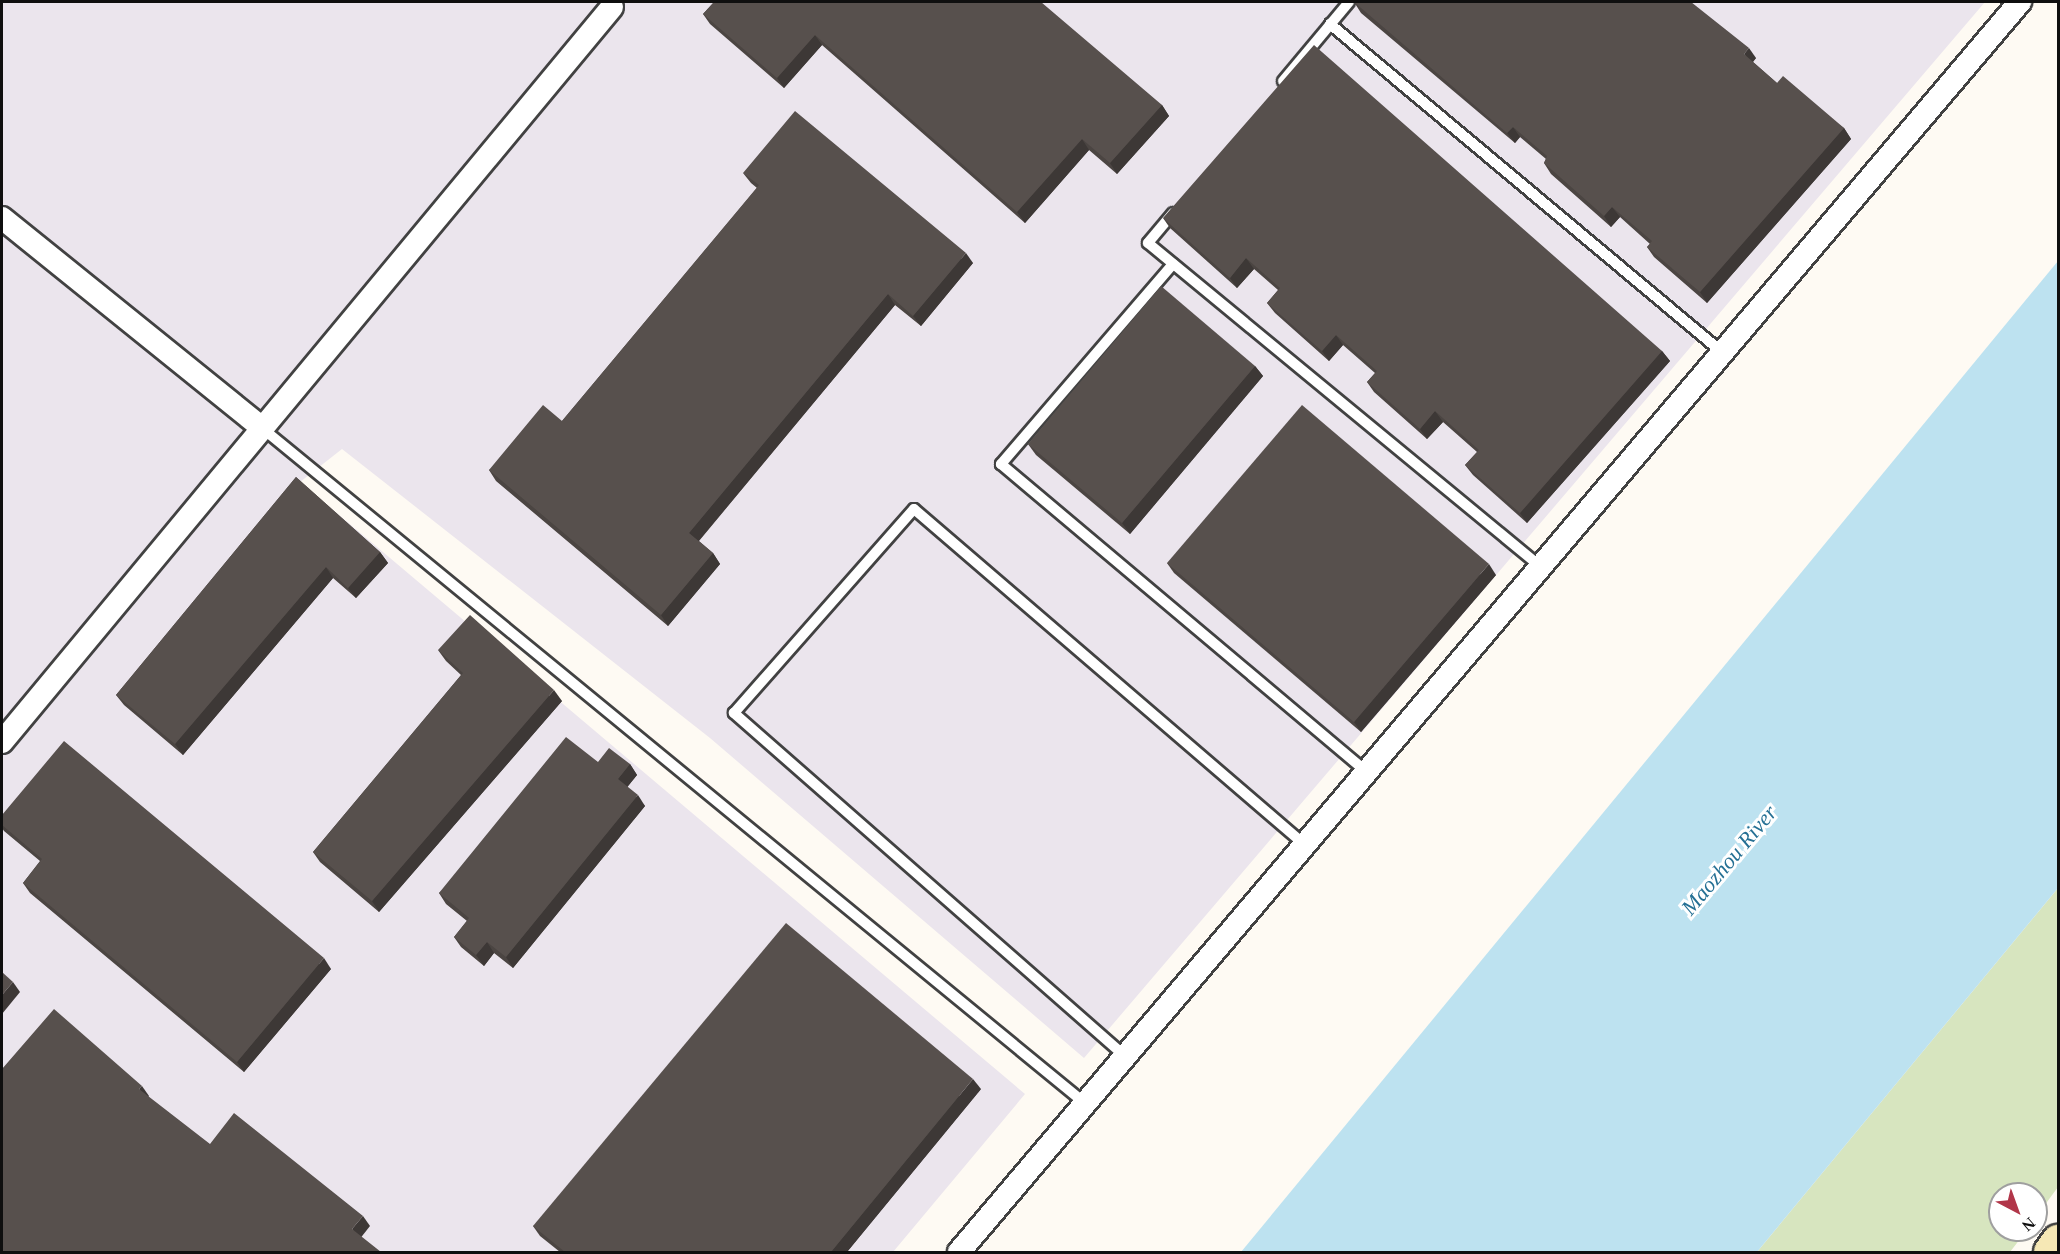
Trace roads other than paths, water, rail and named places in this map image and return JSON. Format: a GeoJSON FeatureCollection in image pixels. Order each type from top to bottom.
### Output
{"type":"FeatureCollection","features":[{"type":"Feature","properties":{"kind":"street"},"geometry":{"type":"LineString","coordinates":[[959,1252],[2020,2]]}},
{"type":"Feature","properties":{"kind":"street"},"geometry":{"type":"LineString","coordinates":[[2,742],[612,7]]}},
{"type":"Feature","properties":{"kind":"street"},"geometry":{"type":"LineString","coordinates":[[2,218],[262,428]]}},
{"type":"Feature","properties":{"kind":"street"},"geometry":{"type":"LineString","coordinates":[[2050,1252],[2058,1241]]}},
{"type":"Feature","properties":{"kind":"lane"},"geometry":{"type":"LineString","coordinates":[[1277,88],[1348,2]]}},
{"type":"Feature","properties":{"kind":"lane"},"geometry":{"type":"LineString","coordinates":[[1330,24],[1723,353]]}},
{"type":"Feature","properties":{"kind":"lane"},"geometry":{"type":"LineString","coordinates":[[1179,207],[1148,243],[1541,567]]}},
{"type":"Feature","properties":{"kind":"lane"},"geometry":{"type":"LineString","coordinates":[[1173,264],[1001,464],[1367,772]]}},
{"type":"Feature","properties":{"kind":"lane"},"geometry":{"type":"LineString","coordinates":[[262,428],[1086,1104]]}},
{"type":"Feature","properties":{"kind":"lane"},"geometry":{"type":"LineString","coordinates":[[1126,1057],[734,713],[914,509],[1305,845]]}},
{"type":"Feature","properties":{"kind":"water","name":"Maozhou River"},"geometry":{"type":"Polygon","coordinates":[[[2058,261],[2058,888],[1757,1252],[1241,1252],[2058,261]]]}}]}
